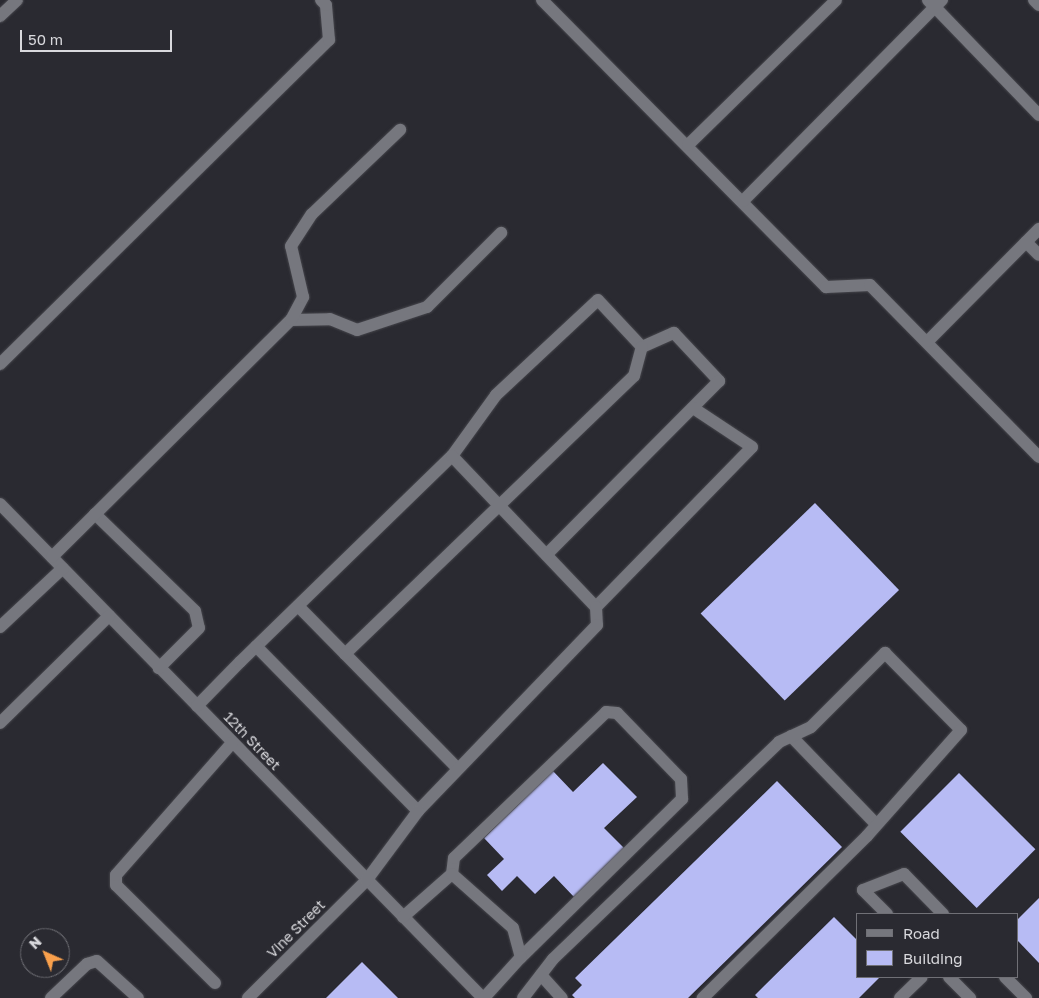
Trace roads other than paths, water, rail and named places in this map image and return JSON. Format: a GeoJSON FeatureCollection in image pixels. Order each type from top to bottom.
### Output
{"type":"FeatureCollection","features":[{"type":"Feature","properties":{"kind":"street"},"geometry":{"type":"LineString","coordinates":[[0,16],[17,0]]}},
{"type":"Feature","properties":{"kind":"street"},"geometry":{"type":"LineString","coordinates":[[0,364],[329,40],[326,5],[321,0]]}},
{"type":"Feature","properties":{"kind":"street"},"geometry":{"type":"LineString","coordinates":[[542,0],[688,145],[826,287],[870,285],[1039,457]]}},
{"type":"Feature","properties":{"kind":"street"},"geometry":{"type":"LineString","coordinates":[[688,145],[836,0]]}},
{"type":"Feature","properties":{"kind":"street"},"geometry":{"type":"LineString","coordinates":[[1034,0],[1039,5]]}},
{"type":"Feature","properties":{"kind":"street"},"geometry":{"type":"LineString","coordinates":[[743,201],[935,2],[1039,115]]}},
{"type":"Feature","properties":{"kind":"street"},"geometry":{"type":"LineString","coordinates":[[52,557],[291,320],[303,297],[291,246],[312,214],[400,130]]}},
{"type":"Feature","properties":{"kind":"street"},"geometry":{"type":"LineString","coordinates":[[928,342],[1039,229]]}},
{"type":"Feature","properties":{"kind":"street"},"geometry":{"type":"LineString","coordinates":[[291,320],[330,318],[357,330],[427,307],[501,233]]}},
{"type":"Feature","properties":{"kind":"street"},"geometry":{"type":"LineString","coordinates":[[1026,242],[1039,255]]}},
{"type":"Feature","properties":{"kind":"street"},"geometry":{"type":"LineString","coordinates":[[197,706],[256,646],[452,456],[496,395],[598,300],[642,347]]}},
{"type":"Feature","properties":{"kind":"street"},"geometry":{"type":"LineString","coordinates":[[546,555],[719,381],[674,333],[642,347]]}},
{"type":"Feature","properties":{"kind":"street"},"geometry":{"type":"LineString","coordinates":[[345,654],[500,507],[634,376],[642,347]]}},
{"type":"Feature","properties":{"kind":"street"},"geometry":{"type":"LineString","coordinates":[[452,456],[596,607],[752,447],[692,408]]}},
{"type":"Feature","properties":{"kind":"street","name":"12th Street"},"geometry":{"type":"LineString","coordinates":[[0,504],[366,881],[483,998]]}},
{"type":"Feature","properties":{"kind":"street"},"geometry":{"type":"LineString","coordinates":[[95,514],[195,611],[199,628],[159,668]]}},
{"type":"Feature","properties":{"kind":"street"},"geometry":{"type":"LineString","coordinates":[[0,627],[63,568]]}},
{"type":"Feature","properties":{"kind":"street"},"geometry":{"type":"LineString","coordinates":[[298,606],[458,769]]}},
{"type":"Feature","properties":{"kind":"street","name":"Vine Street"},"geometry":{"type":"LineString","coordinates":[[248,998],[366,881],[418,811],[597,625],[596,607]]}},
{"type":"Feature","properties":{"kind":"street"},"geometry":{"type":"LineString","coordinates":[[0,723],[109,616]]}},
{"type":"Feature","properties":{"kind":"street"},"geometry":{"type":"LineString","coordinates":[[256,646],[418,811]]}},
{"type":"Feature","properties":{"kind":"street"},"geometry":{"type":"LineString","coordinates":[[523,998],[553,959],[778,742],[811,727],[885,653],[961,730],[876,824],[703,998]]}},
{"type":"Feature","properties":{"kind":"street"},"geometry":{"type":"LineString","coordinates":[[402,917],[452,874],[454,858],[606,712],[617,713],[681,779],[682,799],[521,957],[483,998]]}},
{"type":"Feature","properties":{"kind":"street"},"geometry":{"type":"LineString","coordinates":[[791,736],[876,824]]}},
{"type":"Feature","properties":{"kind":"street"},"geometry":{"type":"LineString","coordinates":[[215,982],[116,885],[116,875],[232,743]]}},
{"type":"Feature","properties":{"kind":"street"},"geometry":{"type":"LineString","coordinates":[[452,874],[513,928],[521,957]]}},
{"type":"Feature","properties":{"kind":"street"},"geometry":{"type":"LineString","coordinates":[[886,913],[863,890],[904,874],[943,913]]}},
{"type":"Feature","properties":{"kind":"street"},"geometry":{"type":"LineString","coordinates":[[51,998],[87,964],[96,961],[138,998]]}},
{"type":"Feature","properties":{"kind":"street"},"geometry":{"type":"LineString","coordinates":[[541,975],[562,998]]}},
{"type":"Feature","properties":{"kind":"street"},"geometry":{"type":"LineString","coordinates":[[900,998],[921,978]]}},
{"type":"Feature","properties":{"kind":"street"},"geometry":{"type":"LineString","coordinates":[[950,978],[970,998]]}},
{"type":"Feature","properties":{"kind":"street"},"geometry":{"type":"LineString","coordinates":[[1006,978],[1026,998]]}}]}
